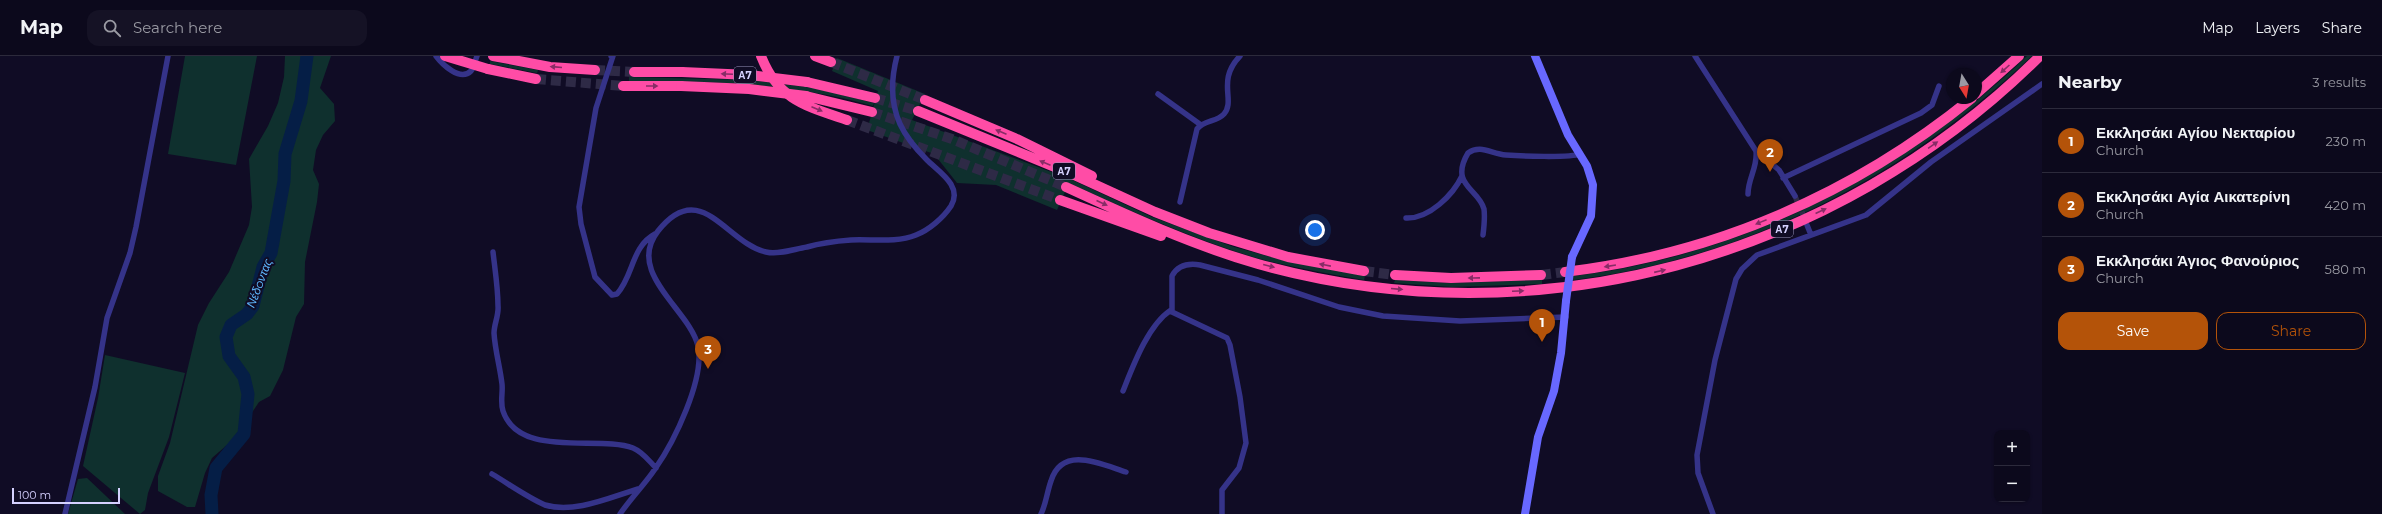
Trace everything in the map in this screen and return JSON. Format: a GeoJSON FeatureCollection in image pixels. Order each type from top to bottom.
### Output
{"type":"FeatureCollection","features":[{"type":"Feature","properties":{"kind":"highway"},"geometry":{"type":"LineString","coordinates":[[445,56],[488,69],[536,78]]}},
{"type":"Feature","properties":{"kind":"highway"},"geometry":{"type":"LineString","coordinates":[[493,56],[550,67],[595,70]]}},
{"type":"Feature","properties":{"kind":"highway"},"geometry":{"type":"LineString","coordinates":[[761,56],[769,74],[782,92],[803,103],[847,120]]}},
{"type":"Feature","properties":{"kind":"highway"},"geometry":{"type":"LineString","coordinates":[[815,56],[831,62]]}},
{"type":"Feature","properties":{"kind":"highway"},"geometry":{"type":"LineString","coordinates":[[1982,89],[2019,56]]}},
{"type":"Feature","properties":{"kind":"highway","name":"Α7"},"geometry":{"type":"LineString","coordinates":[[1066,187],[1149,225],[1232,256],[1284,270],[1344,282],[1394,289],[1451,292],[1520,291],[1566,286],[1634,276],[1682,266],[1788,227],[1873,184],[1957,127],[2000,93],[2040,56]]}},
{"type":"Feature","properties":{"kind":"highway","name":"Α7"},"geometry":{"type":"LineString","coordinates":[[634,72],[682,72],[750,75],[807,82],[875,98]]}},
{"type":"Feature","properties":{"kind":"highway","name":"Α7"},"geometry":{"type":"LineString","coordinates":[[623,86],[681,86],[749,89],[806,96],[872,112]]}},
{"type":"Feature","properties":{"kind":"highway"},"geometry":{"type":"LineString","coordinates":[[925,100],[1017,139],[1128,195],[1209,233]]}},
{"type":"Feature","properties":{"kind":"highway","name":"Α7"},"geometry":{"type":"LineString","coordinates":[[1565,272],[1627,263],[1678,252],[1781,214],[1865,172],[1924,135],[1964,104]]}},
{"type":"Feature","properties":{"kind":"highway","name":"Α7"},"geometry":{"type":"LineString","coordinates":[[918,111],[1072,174],[1155,212],[1209,233],[1281,255],[1364,271]]}},
{"type":"Feature","properties":{"kind":"highway"},"geometry":{"type":"LineString","coordinates":[[1060,200],[1157,235],[1232,256]]}},
{"type":"Feature","properties":{"kind":"highway"},"geometry":{"type":"LineString","coordinates":[[1395,275],[1451,278],[1541,275]]}},
{"type":"Feature","properties":{"kind":"street"},"geometry":{"type":"LineString","coordinates":[[65,514],[96,387],[107,318],[130,253],[136,227],[168,56]]}},
{"type":"Feature","properties":{"kind":"street"},"geometry":{"type":"LineString","coordinates":[[436,56],[450,70],[462,74],[468,73],[472,70],[477,56]]}},
{"type":"Feature","properties":{"kind":"street"},"geometry":{"type":"LineString","coordinates":[[611,56],[613,56],[596,108],[579,207],[581,224],[595,277],[599,283],[612,295],[618,294],[637,251],[647,240],[656,234],[674,217],[693,210],[708,214],[746,243],[766,252],[781,252],[849,240],[903,238],[925,231],[944,215],[952,205],[953,192],[946,177],[917,149],[904,131],[896,116],[892,82],[897,56]]}},
{"type":"Feature","properties":{"kind":"street"},"geometry":{"type":"LineString","coordinates":[[1180,202],[1195,135],[1201,125],[1224,114],[1227,108],[1227,75],[1229,69],[1240,56]]}},
{"type":"Feature","properties":{"kind":"street"},"geometry":{"type":"LineString","coordinates":[[1525,514],[1535,450],[1554,391],[1566,317],[1566,301],[1572,257],[1587,228],[1593,206],[1592,180],[1580,154],[1568,135],[1535,56]]}},
{"type":"Feature","properties":{"kind":"street"},"geometry":{"type":"LineString","coordinates":[[1695,56],[1756,151],[1772,163],[1795,196]]}},
{"type":"Feature","properties":{"kind":"street"},"geometry":{"type":"LineString","coordinates":[[1713,514],[1698,473],[1696,456],[1715,360],[1736,279],[1742,269],[1757,255],[1866,215],[1931,162],[2042,84]]}},
{"type":"Feature","properties":{"kind":"street"},"geometry":{"type":"LineString","coordinates":[[1783,178],[1921,113],[1932,104],[1936,98],[1939,86]]}},
{"type":"Feature","properties":{"kind":"street"},"geometry":{"type":"LineString","coordinates":[[1158,94],[1201,125]]}},
{"type":"Feature","properties":{"kind":"street"},"geometry":{"type":"LineString","coordinates":[[1406,218],[1419,216],[1454,191],[1462,176],[1465,158],[1476,149],[1504,155],[1568,157],[1580,154]]}},
{"type":"Feature","properties":{"kind":"street"},"geometry":{"type":"LineString","coordinates":[[1748,194],[1748,183],[1755,169],[1756,151]]}},
{"type":"Feature","properties":{"kind":"street"},"geometry":{"type":"LineString","coordinates":[[1462,176],[1484,209],[1483,235]]}},
{"type":"Feature","properties":{"kind":"street"},"geometry":{"type":"LineString","coordinates":[[1807,225],[1811,236]]}},
{"type":"Feature","properties":{"kind":"street"},"geometry":{"type":"LineString","coordinates":[[620,514],[638,489],[656,468],[675,434],[688,403],[696,377],[699,352],[694,336],[660,288],[652,272],[650,247],[656,234]]}},
{"type":"Feature","properties":{"kind":"street"},"geometry":{"type":"LineString","coordinates":[[493,252],[498,305],[494,333],[502,384],[501,403],[507,419],[523,433],[556,444],[610,443],[635,448],[642,453],[656,468]]}},
{"type":"Feature","properties":{"kind":"street"},"geometry":{"type":"LineString","coordinates":[[1123,392],[1135,360],[1158,321],[1171,310],[1173,274],[1181,266],[1193,264],[1258,280],[1339,307],[1383,316],[1460,321],[1566,317]]}},
{"type":"Feature","properties":{"kind":"street"},"geometry":{"type":"LineString","coordinates":[[1171,310],[1175,314],[1223,335],[1230,345],[1240,397],[1246,443],[1239,468],[1222,490],[1222,514]]}},
{"type":"Feature","properties":{"kind":"street"},"geometry":{"type":"LineString","coordinates":[[1041,514],[1051,480],[1056,470],[1068,460],[1077,459],[1089,461],[1126,472]]}},
{"type":"Feature","properties":{"kind":"street"},"geometry":{"type":"LineString","coordinates":[[492,474],[545,505],[557,508],[582,506],[638,489]]}},
{"type":"Feature","properties":{"kind":"green space"},"geometry":{"type":"Polygon","coordinates":[[[185,56],[257,56],[236,165],[168,154],[185,56]]]}},
{"type":"Feature","properties":{"kind":"green space"},"geometry":{"type":"Polygon","coordinates":[[[285,56],[331,56],[320,88],[334,104],[335,121],[323,135],[316,150],[313,170],[319,184],[317,202],[305,262],[304,304],[296,317],[283,370],[270,396],[259,402],[235,438],[212,458],[205,473],[195,507],[187,507],[158,491],[158,476],[170,443],[198,325],[209,303],[229,272],[249,225],[252,207],[249,159],[268,126],[278,103],[284,77],[285,56]]]}},
{"type":"Feature","properties":{"kind":"green space"},"geometry":{"type":"Polygon","coordinates":[[[2027,56],[2032,56],[1982,100],[1982,95],[2027,56]]]}},
{"type":"Feature","properties":{"kind":"green space"},"geometry":{"type":"Polygon","coordinates":[[[837,58],[925,94],[912,120],[1070,179],[1152,217],[1234,247],[1286,261],[1365,276],[1364,280],[1312,271],[1260,259],[1235,251],[1163,224],[1069,183],[1057,210],[996,185],[957,183],[934,154],[867,130],[878,91],[832,71],[837,58]]]}},
{"type":"Feature","properties":{"kind":"green space"},"geometry":{"type":"Polygon","coordinates":[[[490,61],[538,70],[537,73],[490,64],[490,61]]]}},
{"type":"Feature","properties":{"kind":"green space"},"geometry":{"type":"Polygon","coordinates":[[[629,77],[749,80],[814,88],[874,103],[873,106],[843,98],[782,88],[721,83],[629,81],[629,77]]]}},
{"type":"Feature","properties":{"kind":"green space"},"geometry":{"type":"Polygon","coordinates":[[[1972,104],[1977,104],[1929,140],[1874,176],[1817,207],[1757,233],[1696,254],[1632,270],[1566,281],[1565,277],[1630,267],[1693,251],[1754,231],[1814,205],[1871,174],[1926,139],[1972,104]]]}},
{"type":"Feature","properties":{"kind":"green space"},"geometry":{"type":"Polygon","coordinates":[[[1395,280],[1451,283],[1542,280],[1542,284],[1452,287],[1394,283],[1395,280]]]}},
{"type":"Feature","properties":{"kind":"green space"},"geometry":{"type":"Polygon","coordinates":[[[105,355],[185,373],[169,437],[148,493],[145,510],[140,514],[83,466],[98,398],[105,355]]]}},
{"type":"Feature","properties":{"kind":"green space"},"geometry":{"type":"Polygon","coordinates":[[[87,478],[125,514],[68,514],[78,479],[87,478]]]}},
{"type":"Feature","properties":{"kind":"waterway","name":"Νέδoντας"},"geometry":{"type":"LineString","coordinates":[[212,514],[211,495],[216,468],[244,434],[248,394],[244,377],[229,356],[226,337],[231,325],[247,314],[253,306],[263,267],[271,253],[284,181],[285,154],[301,101],[307,56]]}},
{"type":"Feature","properties":{"kind":"tunnel"},"geometry":{"type":"LineString","coordinates":[[831,62],[925,100]]}},
{"type":"Feature","properties":{"kind":"tunnel"},"geometry":{"type":"LineString","coordinates":[[595,70],[634,72]]}},
{"type":"Feature","properties":{"kind":"tunnel"},"geometry":{"type":"LineString","coordinates":[[536,79],[623,86]]}},
{"type":"Feature","properties":{"kind":"tunnel"},"geometry":{"type":"LineString","coordinates":[[875,98],[918,111]]}},
{"type":"Feature","properties":{"kind":"tunnel"},"geometry":{"type":"LineString","coordinates":[[872,112],[952,139],[1066,187]]}},
{"type":"Feature","properties":{"kind":"tunnel"},"geometry":{"type":"LineString","coordinates":[[847,120],[1060,200]]}},
{"type":"Feature","properties":{"kind":"tunnel"},"geometry":{"type":"LineString","coordinates":[[1795,196],[1805,219]]}},
{"type":"Feature","properties":{"kind":"tunnel"},"geometry":{"type":"LineString","coordinates":[[1364,271],[1395,275]]}},
{"type":"Feature","properties":{"kind":"tunnel"},"geometry":{"type":"LineString","coordinates":[[1541,275],[1565,272]]}},
{"type":"Feature","properties":{"kind":"place","name":"Εκκλησάκι Αγία Αικατερίνη"},"geometry":{"type":"Point","coordinates":[1770,172]}},
{"type":"Feature","properties":{"kind":"place","name":"Εκκλησάκι Αγίου Νεκταρίου"},"geometry":{"type":"Point","coordinates":[1542,342]}},
{"type":"Feature","properties":{"kind":"place","name":"Εκκλησάκι Άγιος Φανούριος"},"geometry":{"type":"Point","coordinates":[708,369]}}]}
